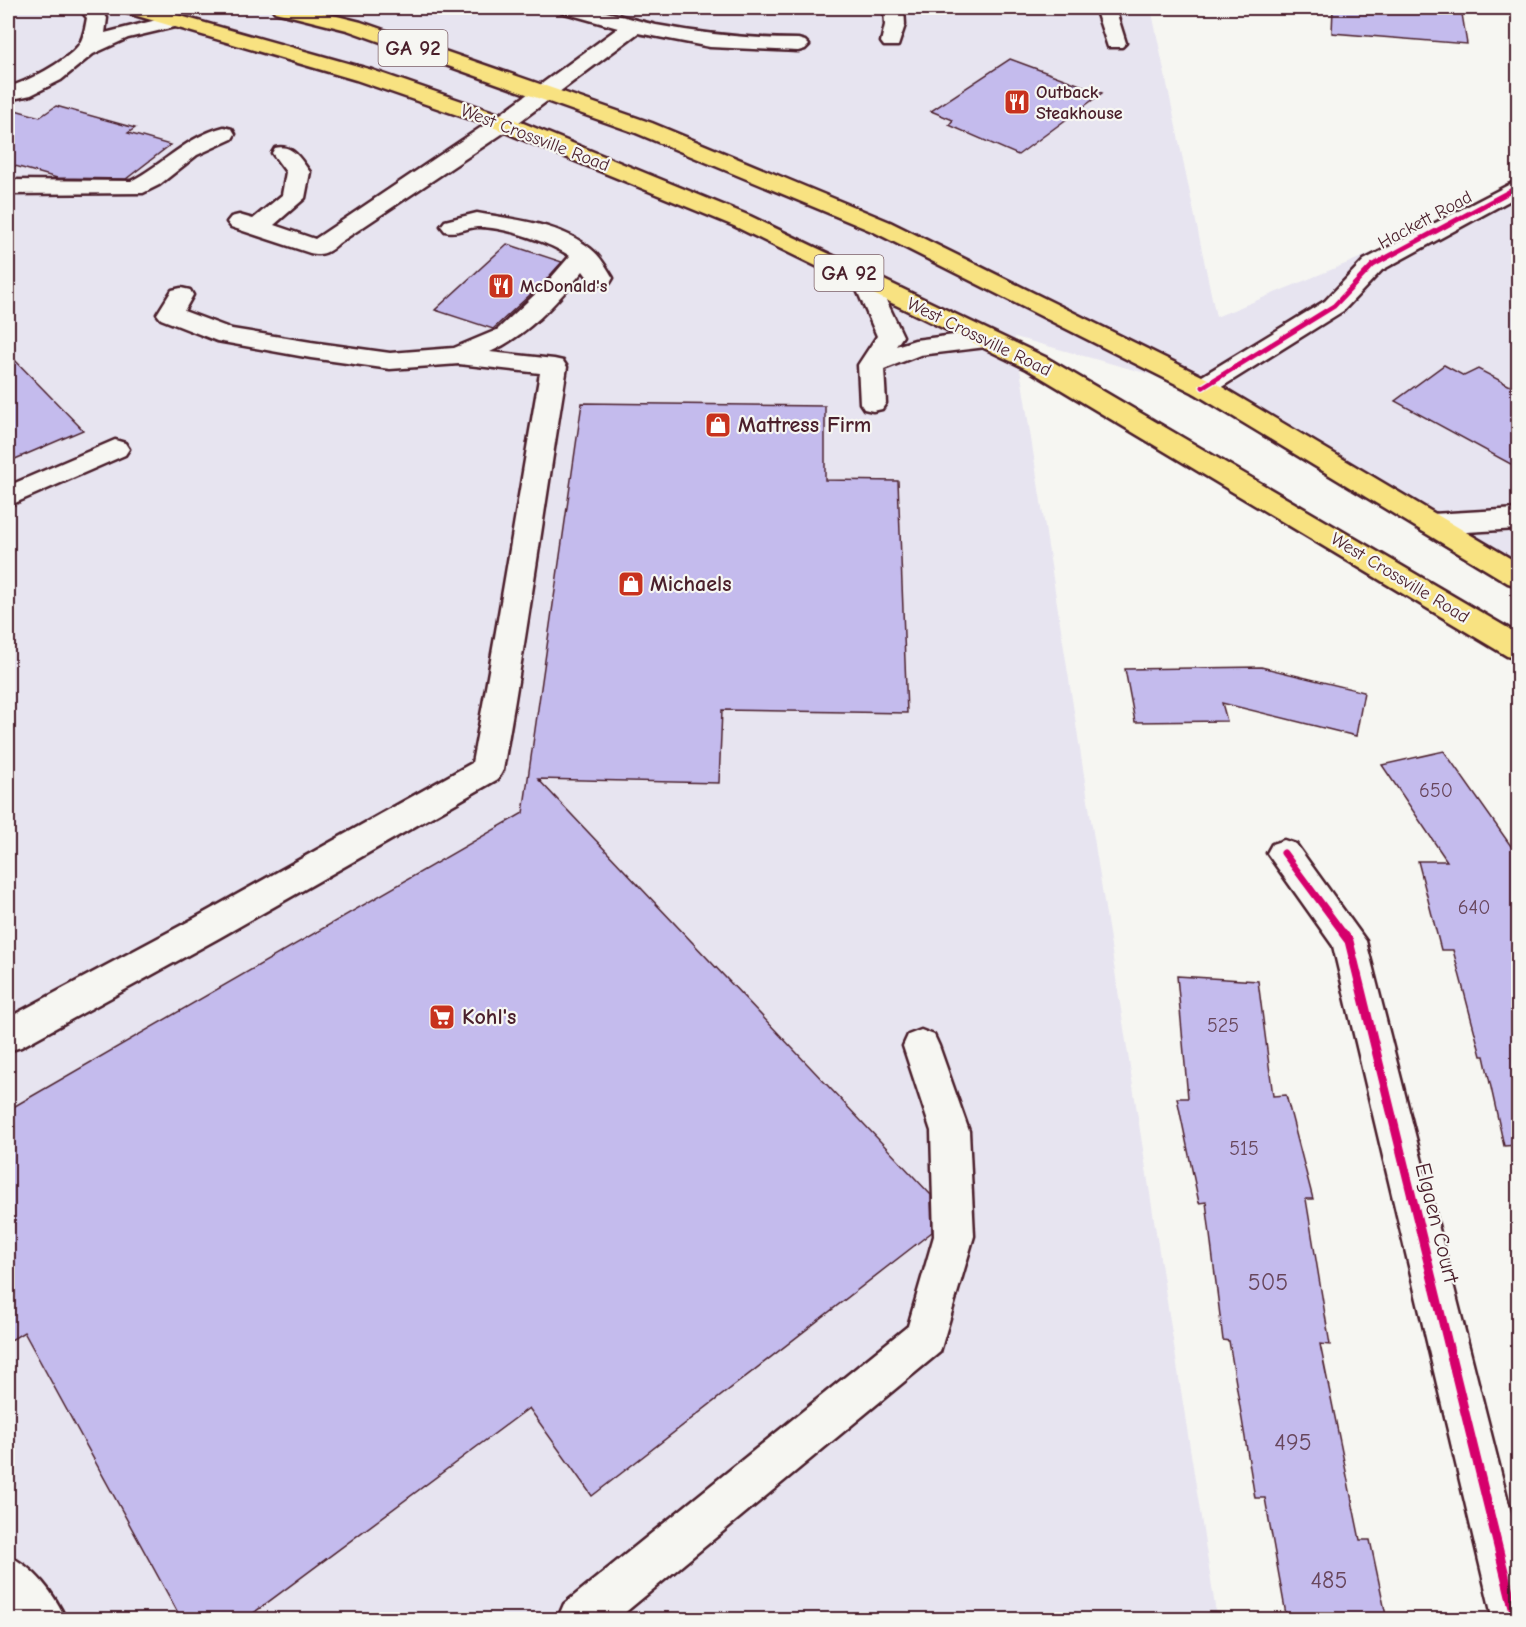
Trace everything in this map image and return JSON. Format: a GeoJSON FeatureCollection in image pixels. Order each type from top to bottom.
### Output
{"type":"FeatureCollection","features":[{"type":"Feature","properties":{"kind":"main road","name":"West Crossville Road"},"geometry":{"type":"LineString","coordinates":[[131,8],[364,75],[503,123],[742,221],[1036,363],[1518,648]]}},
{"type":"Feature","properties":{"kind":"main road","name":"West Crossville Road"},"geometry":{"type":"LineString","coordinates":[[288,9],[354,26],[543,95],[644,128],[882,227],[1203,387],[1518,576]]}},
{"type":"Feature","properties":{"kind":"street"},"geometry":{"type":"LineString","coordinates":[[8,94],[60,77],[86,50],[95,32],[97,18],[89,8]]}},
{"type":"Feature","properties":{"kind":"street"},"geometry":{"type":"LineString","coordinates":[[568,8],[632,28],[754,46],[798,45]]}},
{"type":"Feature","properties":{"kind":"street"},"geometry":{"type":"LineString","coordinates":[[891,42],[895,25],[894,8]]}},
{"type":"Feature","properties":{"kind":"street"},"geometry":{"type":"LineString","coordinates":[[1105,8],[1115,43]]}},
{"type":"Feature","properties":{"kind":"street"},"geometry":{"type":"LineString","coordinates":[[86,50],[121,33],[176,21]]}},
{"type":"Feature","properties":{"kind":"street"},"geometry":{"type":"LineString","coordinates":[[283,153],[298,172],[293,198],[248,225],[319,248],[330,238],[543,95],[632,28]]}},
{"type":"Feature","properties":{"kind":"street"},"geometry":{"type":"LineString","coordinates":[[25,68],[60,77]]}},
{"type":"Feature","properties":{"kind":"street"},"geometry":{"type":"LineString","coordinates":[[8,188],[135,188],[151,180],[189,150],[224,134]]}},
{"type":"Feature","properties":{"kind":"street","name":"Hackett Road"},"geometry":{"type":"LineString","coordinates":[[1203,387],[1334,306],[1373,265],[1518,187]]}},
{"type":"Feature","properties":{"kind":"street"},"geometry":{"type":"LineString","coordinates":[[453,226],[477,220],[536,231],[564,241],[584,255],[601,278]]}},
{"type":"Feature","properties":{"kind":"street"},"geometry":{"type":"LineString","coordinates":[[459,356],[506,335],[553,291],[584,255]]}},
{"type":"Feature","properties":{"kind":"street"},"geometry":{"type":"LineString","coordinates":[[865,281],[890,336],[872,365],[873,403]]}},
{"type":"Feature","properties":{"kind":"street"},"geometry":{"type":"LineString","coordinates":[[8,1036],[207,928],[487,770],[513,631],[521,561],[554,367],[459,356],[390,361],[226,336],[170,314],[181,295]]}},
{"type":"Feature","properties":{"kind":"street"},"geometry":{"type":"LineString","coordinates":[[872,365],[915,348],[987,339]]}},
{"type":"Feature","properties":{"kind":"street"},"geometry":{"type":"LineString","coordinates":[[8,497],[39,497],[115,449]]}},
{"type":"Feature","properties":{"kind":"street"},"geometry":{"type":"LineString","coordinates":[[1432,524],[1518,519]]}},
{"type":"Feature","properties":{"kind":"street","name":"Elgaen Court"},"geometry":{"type":"LineString","coordinates":[[1284,853],[1348,941],[1516,1620]]}},
{"type":"Feature","properties":{"kind":"street"},"geometry":{"type":"LineString","coordinates":[[580,1620],[925,1338],[954,1236],[950,1131],[921,1046]]}},
{"type":"Feature","properties":{"kind":"street"},"geometry":{"type":"LineString","coordinates":[[8,1578],[43,1620]]}},
{"type":"Feature","properties":{"kind":"shaded area"},"geometry":{"type":"Polygon","coordinates":[[[8,8],[1151,8],[1216,317],[1518,193],[1518,567],[1232,397],[1015,337],[1217,1619],[8,1620],[8,8]]]}},
{"type":"Feature","properties":{"kind":"building"},"geometry":{"type":"Polygon","coordinates":[[[1333,8],[1461,8],[1467,44],[1332,33],[1333,8]]]}},
{"type":"Feature","properties":{"kind":"building","name":"Outback Steakhouse"},"geometry":{"type":"Polygon","coordinates":[[[1010,59],[1102,93],[1018,155],[949,125],[953,120],[931,111],[1010,59]]]}},
{"type":"Feature","properties":{"kind":"building"},"geometry":{"type":"Polygon","coordinates":[[[56,106],[135,128],[128,133],[170,145],[126,179],[57,178],[8,164],[8,108],[40,117],[56,106]]]}},
{"type":"Feature","properties":{"kind":"building","name":"McDonald's"},"geometry":{"type":"Polygon","coordinates":[[[507,244],[562,262],[544,282],[493,329],[435,310],[507,244]]]}},
{"type":"Feature","properties":{"kind":"building"},"geometry":{"type":"Polygon","coordinates":[[[8,353],[83,430],[8,462],[8,353]]]}},
{"type":"Feature","properties":{"kind":"building"},"geometry":{"type":"Polygon","coordinates":[[[1444,365],[1464,376],[1478,369],[1518,390],[1518,468],[1395,401],[1444,365]]]}},
{"type":"Feature","properties":{"kind":"building"},"geometry":{"type":"Polygon","coordinates":[[[582,403],[825,406],[825,480],[898,481],[907,713],[722,710],[719,783],[538,779],[931,1195],[932,1232],[592,1496],[529,1408],[244,1620],[182,1620],[24,1332],[8,1342],[8,1110],[523,813],[582,403]]]}},
{"type":"Feature","properties":{"kind":"building"},"geometry":{"type":"Polygon","coordinates":[[[1261,667],[1364,692],[1356,736],[1222,703],[1227,721],[1135,722],[1125,669],[1261,667]]]}},
{"type":"Feature","properties":{"kind":"building"},"geometry":{"type":"Polygon","coordinates":[[[1444,751],[1518,856],[1518,1145],[1504,1146],[1484,1056],[1481,1056],[1453,950],[1441,950],[1418,861],[1447,861],[1382,765],[1444,751]]]}},
{"type":"Feature","properties":{"kind":"building"},"geometry":{"type":"Polygon","coordinates":[[[1177,976],[1258,981],[1273,1096],[1286,1095],[1313,1199],[1306,1199],[1330,1345],[1320,1344],[1360,1540],[1370,1540],[1387,1620],[1287,1620],[1265,1498],[1255,1498],[1229,1341],[1223,1340],[1206,1202],[1199,1203],[1177,1098],[1188,1098],[1177,976]]]}},
{"type":"Feature","properties":{"kind":"cycle path"},"geometry":{"type":"LineString","coordinates":[[1203,387],[1334,306],[1373,265],[1518,187]]}},
{"type":"Feature","properties":{"kind":"cycle path"},"geometry":{"type":"LineString","coordinates":[[1284,853],[1349,941],[1516,1620]]}},
{"type":"Feature","properties":{"kind":"place","name":"Outback Steakhouse"},"geometry":{"type":"Point","coordinates":[1017,102]}},
{"type":"Feature","properties":{"kind":"place","name":"McDonald's"},"geometry":{"type":"Point","coordinates":[501,286]}},
{"type":"Feature","properties":{"kind":"place","name":"Mattress Firm"},"geometry":{"type":"Point","coordinates":[718,425]}},
{"type":"Feature","properties":{"kind":"place","name":"Michaels"},"geometry":{"type":"Point","coordinates":[631,584]}},
{"type":"Feature","properties":{"kind":"place","name":"Kohl's"},"geometry":{"type":"Point","coordinates":[442,1017]}}]}
